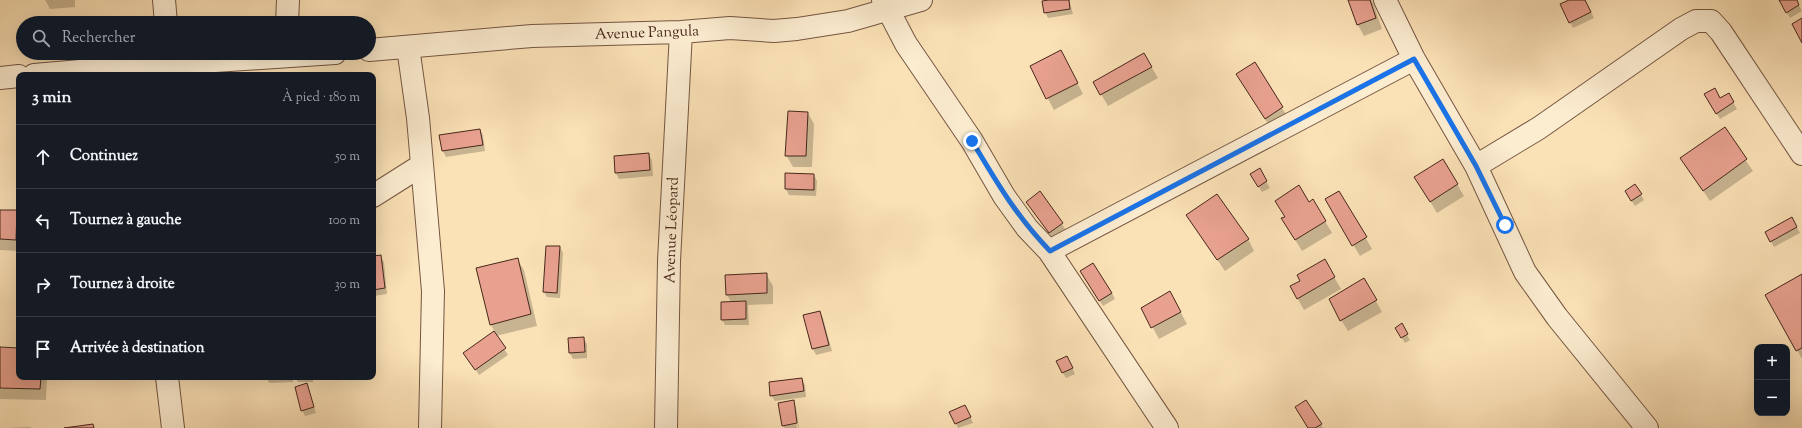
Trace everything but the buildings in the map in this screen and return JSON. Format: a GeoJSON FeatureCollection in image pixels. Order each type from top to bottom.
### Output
{"type":"FeatureCollection","features":[{"type":"Feature","properties":{"kind":"street"},"geometry":{"type":"LineString","coordinates":[[164,0],[165,16]]}},
{"type":"Feature","properties":{"kind":"street"},"geometry":{"type":"LineString","coordinates":[[287,16],[288,0]]}},
{"type":"Feature","properties":{"kind":"street","name":"Avenue Pangula"},"geometry":{"type":"LineString","coordinates":[[376,49],[532,36],[681,32],[730,28],[774,31],[797,29],[848,21],[885,5],[921,0]]}},
{"type":"Feature","properties":{"kind":"street"},"geometry":{"type":"LineString","coordinates":[[1385,0],[1414,59],[1476,166],[1505,225],[1514,251],[1525,272],[1557,317],[1647,428]]}},
{"type":"Feature","properties":{"kind":"street"},"geometry":{"type":"LineString","coordinates":[[885,5],[929,80],[972,141],[1004,196],[1027,228],[1050,251],[1167,428]]}},
{"type":"Feature","properties":{"kind":"street"},"geometry":{"type":"LineString","coordinates":[[1476,166],[1539,128],[1681,29],[1696,21],[1711,21],[1721,32],[1802,154]]}},
{"type":"Feature","properties":{"kind":"street","name":"Avenue Léopard"},"geometry":{"type":"LineString","coordinates":[[666,428],[669,261],[681,32]]}},
{"type":"Feature","properties":{"kind":"street"},"geometry":{"type":"LineString","coordinates":[[408,46],[422,165],[433,291],[430,428]]}},
{"type":"Feature","properties":{"kind":"street"},"geometry":{"type":"LineString","coordinates":[[1050,251],[1414,59]]}},
{"type":"Feature","properties":{"kind":"street"},"geometry":{"type":"LineString","coordinates":[[104,72],[127,71],[166,60]]}},
{"type":"Feature","properties":{"kind":"street"},"geometry":{"type":"LineString","coordinates":[[0,78],[16,76]]}},
{"type":"Feature","properties":{"kind":"street"},"geometry":{"type":"LineString","coordinates":[[376,194],[422,165]]}},
{"type":"Feature","properties":{"kind":"street"},"geometry":{"type":"LineString","coordinates":[[167,380],[173,428]]}},
{"type":"Feature","properties":{"kind":"route"},"geometry":{"type":"LineString","coordinates":[[972,141],[1004,196],[1027,228],[1050,251],[1414,59],[1476,166],[1505,225]]}}]}
